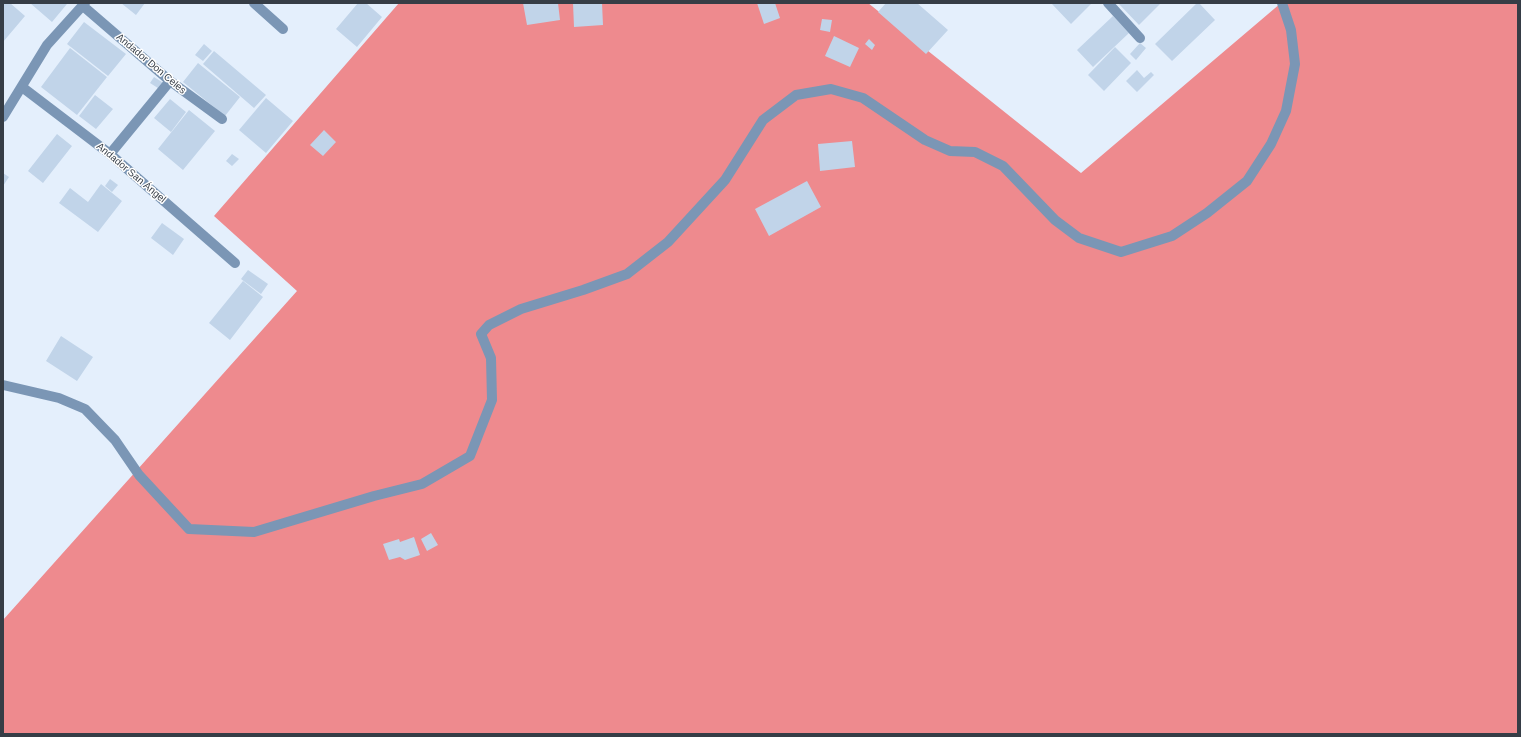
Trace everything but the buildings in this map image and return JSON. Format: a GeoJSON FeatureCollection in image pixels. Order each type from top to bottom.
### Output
{"type":"FeatureCollection","features":[{"type":"Feature","properties":{"kind":"street"},"geometry":{"type":"LineString","coordinates":[[254,3],[284,29]]}},
{"type":"Feature","properties":{"kind":"street"},"geometry":{"type":"LineString","coordinates":[[1108,3],[1140,38]]}},
{"type":"Feature","properties":{"kind":"street"},"geometry":{"type":"LineString","coordinates":[[3,385],[59,398],[85,409],[115,440],[139,475],[189,529],[254,532],[374,496],[422,484],[470,456],[492,400],[491,358],[481,334],[489,325],[521,309],[583,290],[627,274],[668,242],[725,180],[763,120],[796,95],[831,89],[863,98],[925,140],[950,152],[975,152],[1003,166],[1055,220],[1079,238],[1121,252],[1172,236],[1207,214],[1247,181],[1271,144],[1286,111],[1295,64],[1291,30],[1282,3]]}},
{"type":"Feature","properties":{"kind":"street"},"geometry":{"type":"LineString","coordinates":[[3,117],[47,45],[84,4]]}},
{"type":"Feature","properties":{"kind":"street","name":"Andador Don Celes"},"geometry":{"type":"LineString","coordinates":[[84,4],[170,81],[222,119]]}},
{"type":"Feature","properties":{"kind":"street"},"geometry":{"type":"LineString","coordinates":[[110,154],[170,81]]}},
{"type":"Feature","properties":{"kind":"street","name":"Andador San Ángel"},"geometry":{"type":"LineString","coordinates":[[22,87],[110,154],[236,263]]}},
{"type":"Feature","properties":{"kind":"shaded area"},"geometry":{"type":"Polygon","coordinates":[[[399,3],[868,3],[1081,173],[1281,3],[1518,3],[1518,734],[3,734],[3,620],[297,291],[214,216],[399,3]]]}}]}
